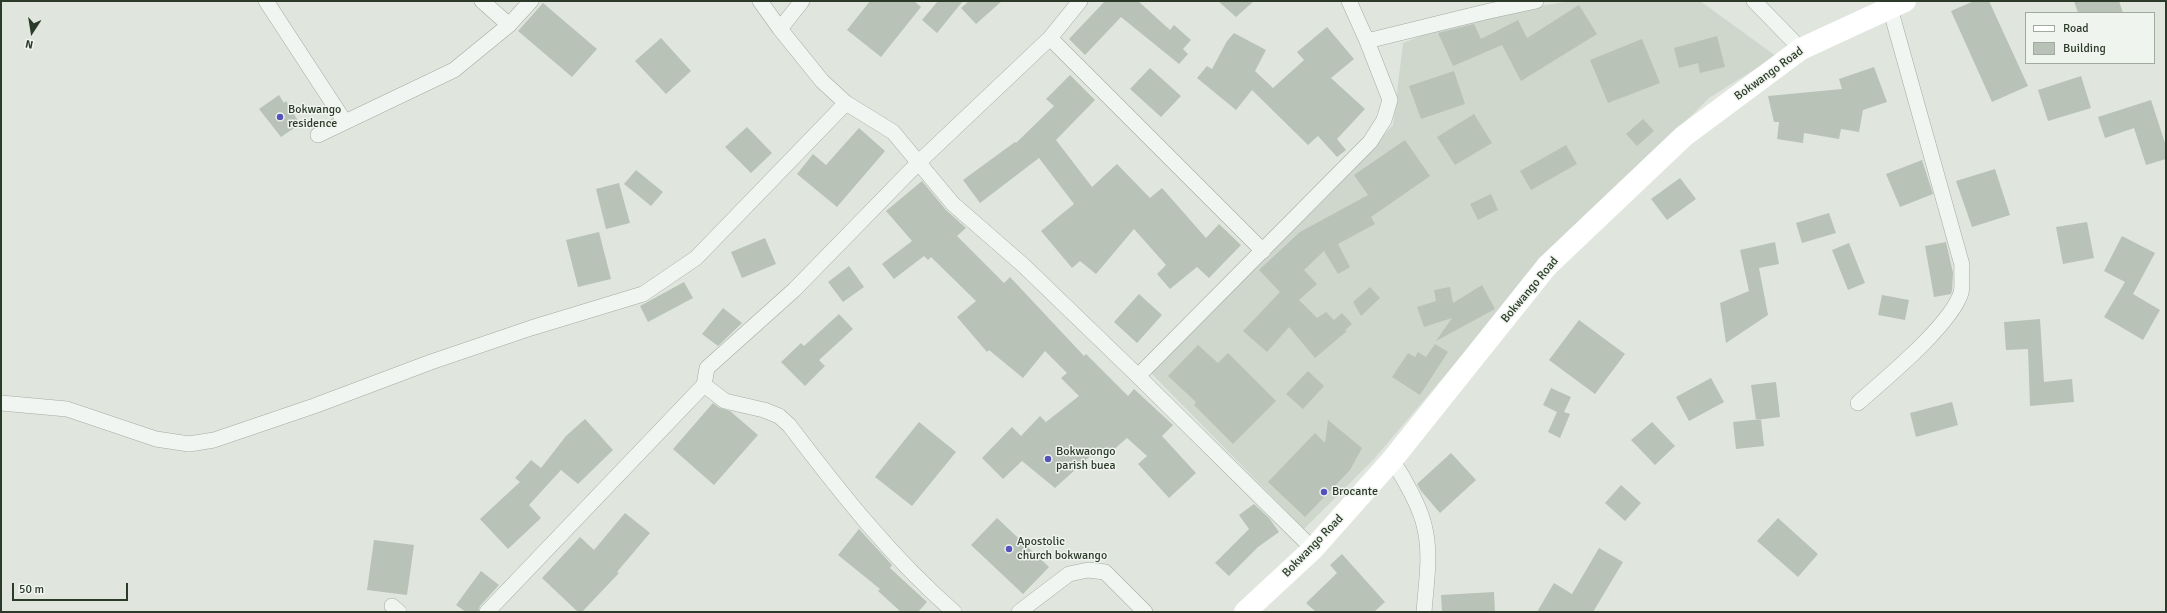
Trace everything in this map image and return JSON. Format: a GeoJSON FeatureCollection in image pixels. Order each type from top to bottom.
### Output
{"type":"FeatureCollection","features":[{"type":"Feature","properties":{"kind":"street"},"geometry":{"type":"LineString","coordinates":[[266,1],[345,122]]}},
{"type":"Feature","properties":{"kind":"street"},"geometry":{"type":"LineString","coordinates":[[482,1],[509,25]]}},
{"type":"Feature","properties":{"kind":"street"},"geometry":{"type":"LineString","coordinates":[[318,135],[454,70],[509,25],[531,1]]}},
{"type":"Feature","properties":{"kind":"street"},"geometry":{"type":"LineString","coordinates":[[760,1],[780,29],[822,81],[846,103],[893,132],[953,204],[1023,265],[1313,549]]}},
{"type":"Feature","properties":{"kind":"street"},"geometry":{"type":"LineString","coordinates":[[780,29],[802,1]]}},
{"type":"Feature","properties":{"kind":"street"},"geometry":{"type":"LineString","coordinates":[[487,612],[704,385],[707,368],[794,290],[919,162],[1050,38],[1080,1]]}},
{"type":"Feature","properties":{"kind":"street"},"geometry":{"type":"LineString","coordinates":[[1138,376],[1370,142],[1384,120],[1390,100],[1367,41],[1349,1]]}},
{"type":"Feature","properties":{"kind":"street"},"geometry":{"type":"LineString","coordinates":[[1367,41],[1536,1]]}},
{"type":"Feature","properties":{"kind":"street"},"geometry":{"type":"LineString","coordinates":[[1754,1],[1801,49]]}},
{"type":"Feature","properties":{"kind":"street"},"geometry":{"type":"LineString","coordinates":[[1858,402],[1903,364],[1951,312],[1961,292],[1962,265],[1898,4]]}},
{"type":"Feature","properties":{"kind":"street","name":"Bokwango Road"},"geometry":{"type":"LineString","coordinates":[[1245,612],[1313,549],[1392,460],[1547,266],[1684,136],[1801,49],[1898,4]]}},
{"type":"Feature","properties":{"kind":"street"},"geometry":{"type":"LineString","coordinates":[[1050,38],[1263,251]]}},
{"type":"Feature","properties":{"kind":"street"},"geometry":{"type":"LineString","coordinates":[[1,403],[68,409],[156,438],[189,444],[214,440],[314,406],[431,362],[524,330],[643,294],[696,258],[846,103]]}},
{"type":"Feature","properties":{"kind":"street"},"geometry":{"type":"LineString","coordinates":[[704,385],[725,401],[764,410],[779,416],[789,425],[850,504],[919,582],[954,612]]}},
{"type":"Feature","properties":{"kind":"street"},"geometry":{"type":"LineString","coordinates":[[1392,460],[1406,480],[1425,529],[1428,566],[1424,612]]}},
{"type":"Feature","properties":{"kind":"street"},"geometry":{"type":"LineString","coordinates":[[1019,612],[1069,574],[1088,570],[1105,572],[1145,612]]}},
{"type":"Feature","properties":{"kind":"shaded area"},"geometry":{"type":"Polygon","coordinates":[[[1571,1],[1700,1],[1776,56],[1709,98],[1536,268],[1374,459],[1304,529],[1150,372],[1328,196],[1393,125],[1403,43],[1465,18],[1571,1]]]}},
{"type":"Feature","properties":{"kind":"building"},"geometry":{"type":"Polygon","coordinates":[[[870,1],[914,1],[921,7],[881,57],[847,30],[870,1]]]}},
{"type":"Feature","properties":{"kind":"building"},"geometry":{"type":"Polygon","coordinates":[[[938,1],[963,1],[937,33],[922,20],[938,1]]]}},
{"type":"Feature","properties":{"kind":"building"},"geometry":{"type":"Polygon","coordinates":[[[969,1],[1002,1],[976,24],[961,8],[969,1]]]}},
{"type":"Feature","properties":{"kind":"building"},"geometry":{"type":"Polygon","coordinates":[[[1105,1],[1138,1],[1170,30],[1174,25],[1191,40],[1183,49],[1188,54],[1179,64],[1121,17],[1085,55],[1069,39],[1105,1]]]}},
{"type":"Feature","properties":{"kind":"building"},"geometry":{"type":"Polygon","coordinates":[[[1218,1],[1254,1],[1236,17],[1218,1]]]}},
{"type":"Feature","properties":{"kind":"building"},"geometry":{"type":"Polygon","coordinates":[[[1974,1],[1989,1],[2028,86],[1992,102],[1951,11],[1974,1]]]}},
{"type":"Feature","properties":{"kind":"building"},"geometry":{"type":"Polygon","coordinates":[[[2074,1],[2119,1],[2123,12],[2078,12],[2074,1]]]}},
{"type":"Feature","properties":{"kind":"building"},"geometry":{"type":"Polygon","coordinates":[[[543,3],[597,49],[572,77],[518,31],[543,3]]]}},
{"type":"Feature","properties":{"kind":"building"},"geometry":{"type":"Polygon","coordinates":[[[1579,5],[1597,34],[1521,81],[1502,45],[1453,66],[1438,33],[1474,24],[1481,39],[1518,20],[1527,38],[1579,5]]]}},
{"type":"Feature","properties":{"kind":"building"},"geometry":{"type":"Polygon","coordinates":[[[1327,27],[1354,59],[1331,78],[1365,109],[1337,139],[1346,150],[1337,157],[1318,136],[1308,145],[1252,90],[1236,110],[1197,78],[1207,66],[1212,69],[1227,41],[1234,33],[1266,50],[1255,71],[1273,88],[1304,60],[1297,52],[1327,27]]]}},
{"type":"Feature","properties":{"kind":"building"},"geometry":{"type":"Polygon","coordinates":[[[1717,36],[1725,67],[1700,73],[1698,63],[1679,68],[1674,48],[1717,36]]]}},
{"type":"Feature","properties":{"kind":"building"},"geometry":{"type":"Polygon","coordinates":[[[661,38],[691,71],[666,94],[635,61],[661,38]]]}},
{"type":"Feature","properties":{"kind":"building"},"geometry":{"type":"Polygon","coordinates":[[[1642,39],[1660,83],[1608,103],[1590,60],[1642,39]]]}},
{"type":"Feature","properties":{"kind":"building"},"geometry":{"type":"Polygon","coordinates":[[[1874,67],[1887,102],[1863,110],[1859,132],[1841,129],[1839,139],[1804,133],[1803,143],[1777,139],[1779,122],[1774,122],[1768,96],[1842,89],[1839,79],[1874,67]]]}},
{"type":"Feature","properties":{"kind":"building"},"geometry":{"type":"Polygon","coordinates":[[[1150,68],[1181,96],[1161,117],[1130,89],[1150,68]]]}},
{"type":"Feature","properties":{"kind":"building"},"geometry":{"type":"Polygon","coordinates":[[[1454,71],[1465,104],[1421,119],[1409,86],[1454,71]]]}},
{"type":"Feature","properties":{"kind":"building"},"geometry":{"type":"Polygon","coordinates":[[[1070,75],[1095,100],[1056,140],[1092,187],[1117,164],[1150,198],[1162,188],[1206,238],[1219,224],[1241,245],[1209,278],[1197,267],[1170,289],[1157,274],[1166,265],[1134,229],[1096,274],[1080,261],[1072,268],[1041,231],[1074,204],[1039,158],[980,203],[963,180],[1015,142],[1016,143],[1054,106],[1046,99],[1070,75]]]}},
{"type":"Feature","properties":{"kind":"building"},"geometry":{"type":"Polygon","coordinates":[[[2081,76],[2091,108],[2048,121],[2038,90],[2081,76]]]}},
{"type":"Feature","properties":{"kind":"building","name":"Bokwango residence"},"geometry":{"type":"Polygon","coordinates":[[[279,95],[284,103],[286,101],[300,124],[281,137],[259,109],[279,95]]]}},
{"type":"Feature","properties":{"kind":"building"},"geometry":{"type":"Polygon","coordinates":[[[2151,100],[2166,146],[2166,159],[2146,165],[2134,128],[2105,138],[2098,117],[2151,100]]]}},
{"type":"Feature","properties":{"kind":"building"},"geometry":{"type":"Polygon","coordinates":[[[1474,114],[1492,143],[1455,165],[1437,137],[1474,114]]]}},
{"type":"Feature","properties":{"kind":"building"},"geometry":{"type":"Polygon","coordinates":[[[1643,119],[1654,131],[1637,146],[1626,134],[1643,119]]]}},
{"type":"Feature","properties":{"kind":"building"},"geometry":{"type":"Polygon","coordinates":[[[747,127],[772,153],[751,173],[725,147],[747,127]]]}},
{"type":"Feature","properties":{"kind":"building"},"geometry":{"type":"Polygon","coordinates":[[[859,128],[885,151],[837,207],[797,174],[813,154],[826,165],[859,128]]]}},
{"type":"Feature","properties":{"kind":"building"},"geometry":{"type":"Polygon","coordinates":[[[1405,140],[1430,176],[1371,217],[1375,224],[1338,244],[1350,267],[1338,274],[1324,251],[1304,270],[1317,284],[1299,300],[1317,318],[1326,312],[1334,320],[1342,313],[1352,324],[1345,330],[1347,331],[1315,358],[1289,327],[1267,352],[1243,331],[1280,292],[1259,270],[1300,232],[1368,195],[1354,175],[1405,140]]]}},
{"type":"Feature","properties":{"kind":"building"},"geometry":{"type":"Polygon","coordinates":[[[1566,145],[1577,164],[1531,190],[1520,171],[1566,145]]]}},
{"type":"Feature","properties":{"kind":"building"},"geometry":{"type":"Polygon","coordinates":[[[1922,160],[1933,194],[1900,207],[1886,174],[1922,160]]]}},
{"type":"Feature","properties":{"kind":"building"},"geometry":{"type":"Polygon","coordinates":[[[1995,169],[2010,215],[1972,227],[1956,181],[1995,169]]]}},
{"type":"Feature","properties":{"kind":"building"},"geometry":{"type":"Polygon","coordinates":[[[636,170],[663,192],[651,206],[624,184],[636,170]]]}},
{"type":"Feature","properties":{"kind":"building"},"geometry":{"type":"Polygon","coordinates":[[[1680,178],[1696,199],[1667,220],[1651,199],[1680,178]]]}},
{"type":"Feature","properties":{"kind":"building"},"geometry":{"type":"Polygon","coordinates":[[[922,181],[946,210],[966,228],[957,236],[1004,283],[1010,277],[1084,356],[1086,354],[1128,396],[1134,389],[1173,425],[1162,436],[1196,473],[1169,498],[1138,464],[1147,456],[1127,438],[1103,459],[1096,451],[1055,488],[1022,461],[1003,479],[982,458],[1012,427],[1021,436],[1040,416],[1046,422],[1079,396],[1061,378],[1067,373],[1045,351],[1023,378],[989,350],[987,352],[957,317],[976,301],[931,257],[928,260],[924,256],[894,279],[882,264],[912,241],[886,211],[922,181]]]}},
{"type":"Feature","properties":{"kind":"building"},"geometry":{"type":"Polygon","coordinates":[[[619,183],[630,223],[606,229],[596,189],[619,183]]]}},
{"type":"Feature","properties":{"kind":"building"},"geometry":{"type":"Polygon","coordinates":[[[1491,194],[1498,210],[1478,220],[1470,204],[1491,194]]]}},
{"type":"Feature","properties":{"kind":"building"},"geometry":{"type":"Polygon","coordinates":[[[1829,213],[1836,233],[1802,243],[1796,223],[1829,213]]]}},
{"type":"Feature","properties":{"kind":"building"},"geometry":{"type":"Polygon","coordinates":[[[2087,222],[2094,258],[2063,264],[2056,227],[2087,222]]]}},
{"type":"Feature","properties":{"kind":"building"},"geometry":{"type":"Polygon","coordinates":[[[599,232],[611,279],[578,287],[566,240],[599,232]]]}},
{"type":"Feature","properties":{"kind":"building"},"geometry":{"type":"Polygon","coordinates":[[[2122,236],[2155,253],[2133,294],[2160,310],[2143,340],[2104,317],[2125,282],[2104,271],[2122,236]]]}},
{"type":"Feature","properties":{"kind":"building"},"geometry":{"type":"Polygon","coordinates":[[[765,238],[776,264],[742,278],[731,252],[765,238]]]}},
{"type":"Feature","properties":{"kind":"building"},"geometry":{"type":"Polygon","coordinates":[[[1775,242],[1779,264],[1759,268],[1768,315],[1726,343],[1720,303],[1749,291],[1740,250],[1775,242]]]}},
{"type":"Feature","properties":{"kind":"building"},"geometry":{"type":"Polygon","coordinates":[[[1946,242],[1953,273],[1952,290],[1951,294],[1934,297],[1925,246],[1946,242]]]}},
{"type":"Feature","properties":{"kind":"building"},"geometry":{"type":"Polygon","coordinates":[[[1849,243],[1865,283],[1848,290],[1832,250],[1849,243]]]}},
{"type":"Feature","properties":{"kind":"building"},"geometry":{"type":"Polygon","coordinates":[[[849,266],[864,287],[843,302],[828,282],[849,266]]]}},
{"type":"Feature","properties":{"kind":"building"},"geometry":{"type":"Polygon","coordinates":[[[684,282],[693,298],[648,322],[640,306],[684,282]]]}},
{"type":"Feature","properties":{"kind":"building"},"geometry":{"type":"Polygon","coordinates":[[[1482,285],[1495,309],[1436,341],[1452,318],[1424,327],[1417,307],[1436,301],[1434,290],[1450,287],[1453,303],[1482,285]]]}},
{"type":"Feature","properties":{"kind":"building"},"geometry":{"type":"Polygon","coordinates":[[[1370,287],[1380,298],[1361,316],[1353,302],[1370,287]]]}},
{"type":"Feature","properties":{"kind":"building"},"geometry":{"type":"Polygon","coordinates":[[[1139,294],[1162,315],[1137,343],[1114,322],[1139,294]]]}},
{"type":"Feature","properties":{"kind":"building"},"geometry":{"type":"Polygon","coordinates":[[[1882,295],[1909,300],[1905,320],[1878,315],[1882,295]]]}},
{"type":"Feature","properties":{"kind":"building"},"geometry":{"type":"Polygon","coordinates":[[[723,308],[742,323],[718,346],[702,334],[723,308]]]}},
{"type":"Feature","properties":{"kind":"building"},"geometry":{"type":"Polygon","coordinates":[[[839,314],[853,329],[819,360],[825,366],[805,386],[781,362],[801,343],[804,346],[839,314]]]}},
{"type":"Feature","properties":{"kind":"building"},"geometry":{"type":"Polygon","coordinates":[[[2040,319],[2044,382],[2072,379],[2074,402],[2030,406],[2028,349],[2006,350],[2004,322],[2040,319]]]}},
{"type":"Feature","properties":{"kind":"building"},"geometry":{"type":"Polygon","coordinates":[[[1579,320],[1625,354],[1595,394],[1549,360],[1579,320]]]}},
{"type":"Feature","properties":{"kind":"building"},"geometry":{"type":"Polygon","coordinates":[[[1435,344],[1448,352],[1420,395],[1392,377],[1408,353],[1415,357],[1418,352],[1426,357],[1435,344]]]}},
{"type":"Feature","properties":{"kind":"building"},"geometry":{"type":"Polygon","coordinates":[[[1198,345],[1218,363],[1228,353],[1276,401],[1233,444],[1194,405],[1196,402],[1168,376],[1198,345]]]}},
{"type":"Feature","properties":{"kind":"building"},"geometry":{"type":"Polygon","coordinates":[[[1308,371],[1324,386],[1303,409],[1286,394],[1308,371]]]}},
{"type":"Feature","properties":{"kind":"building"},"geometry":{"type":"Polygon","coordinates":[[[1711,378],[1724,402],[1689,421],[1676,397],[1711,378]]]}},
{"type":"Feature","properties":{"kind":"building"},"geometry":{"type":"Polygon","coordinates":[[[1776,382],[1780,417],[1756,420],[1751,385],[1776,382]]]}},
{"type":"Feature","properties":{"kind":"building"},"geometry":{"type":"Polygon","coordinates":[[[1551,388],[1571,397],[1564,412],[1570,414],[1560,438],[1548,432],[1557,412],[1543,405],[1551,388]]]}},
{"type":"Feature","properties":{"kind":"building"},"geometry":{"type":"Polygon","coordinates":[[[1952,402],[1958,425],[1916,437],[1910,413],[1952,402]]]}},
{"type":"Feature","properties":{"kind":"building"},"geometry":{"type":"Polygon","coordinates":[[[713,403],[720,408],[730,411],[758,435],[714,485],[673,449],[713,403]]]}},
{"type":"Feature","properties":{"kind":"building"},"geometry":{"type":"Polygon","coordinates":[[[585,419],[613,450],[578,484],[561,470],[529,505],[541,518],[508,549],[480,519],[520,482],[515,478],[531,460],[541,468],[566,436],[585,419]]]}},
{"type":"Feature","properties":{"kind":"building"},"geometry":{"type":"Polygon","coordinates":[[[1761,419],[1764,446],[1736,449],[1733,422],[1761,419]]]}},
{"type":"Feature","properties":{"kind":"building"},"geometry":{"type":"Polygon","coordinates":[[[1328,420],[1362,448],[1350,470],[1305,517],[1268,482],[1315,433],[1325,443],[1328,420]]]}},
{"type":"Feature","properties":{"kind":"building"},"geometry":{"type":"Polygon","coordinates":[[[919,422],[956,452],[912,506],[875,477],[919,422]]]}},
{"type":"Feature","properties":{"kind":"building"},"geometry":{"type":"Polygon","coordinates":[[[1652,422],[1675,446],[1655,465],[1631,440],[1652,422]]]}},
{"type":"Feature","properties":{"kind":"building"},"geometry":{"type":"Polygon","coordinates":[[[1451,453],[1476,480],[1440,513],[1421,491],[1417,484],[1451,453]]]}},
{"type":"Feature","properties":{"kind":"building"},"geometry":{"type":"Polygon","coordinates":[[[1621,485],[1641,503],[1625,521],[1605,503],[1621,485]]]}},
{"type":"Feature","properties":{"kind":"building"},"geometry":{"type":"Polygon","coordinates":[[[1254,504],[1269,518],[1279,532],[1258,547],[1229,576],[1215,563],[1249,529],[1239,515],[1254,504]]]}},
{"type":"Feature","properties":{"kind":"building"},"geometry":{"type":"Polygon","coordinates":[[[625,513],[650,533],[617,572],[619,573],[582,612],[578,612],[542,578],[580,537],[594,550],[625,513]]]}},
{"type":"Feature","properties":{"kind":"building"},"geometry":{"type":"Polygon","coordinates":[[[997,518],[1049,567],[1023,594],[971,545],[997,518]]]}},
{"type":"Feature","properties":{"kind":"building"},"geometry":{"type":"Polygon","coordinates":[[[1778,518],[1818,554],[1798,577],[1757,541],[1778,518]]]}},
{"type":"Feature","properties":{"kind":"building"},"geometry":{"type":"Polygon","coordinates":[[[859,529],[892,565],[890,568],[927,602],[918,612],[901,612],[878,591],[880,589],[838,555],[859,529]]]}},
{"type":"Feature","properties":{"kind":"building"},"geometry":{"type":"Polygon","coordinates":[[[374,540],[414,545],[407,595],[367,590],[374,540]]]}},
{"type":"Feature","properties":{"kind":"building"},"geometry":{"type":"Polygon","coordinates":[[[1599,548],[1623,562],[1593,612],[1537,612],[1554,583],[1572,594],[1599,548]]]}},
{"type":"Feature","properties":{"kind":"building"},"geometry":{"type":"Polygon","coordinates":[[[1342,554],[1385,602],[1374,612],[1316,612],[1306,603],[1337,573],[1330,565],[1342,554]]]}},
{"type":"Feature","properties":{"kind":"building"},"geometry":{"type":"Polygon","coordinates":[[[481,571],[499,585],[480,606],[478,612],[466,612],[456,605],[481,571]]]}},
{"type":"Feature","properties":{"kind":"building"},"geometry":{"type":"Polygon","coordinates":[[[1494,592],[1495,612],[1442,612],[1441,595],[1494,592]]]}},
{"type":"Feature","properties":{"kind":"place","name":"Bokwango residence"},"geometry":{"type":"Point","coordinates":[280,117]}},
{"type":"Feature","properties":{"kind":"place","name":"Bokwaongo parish buea"},"geometry":{"type":"Point","coordinates":[1048,459]}},
{"type":"Feature","properties":{"kind":"place","name":"Brocante"},"geometry":{"type":"Point","coordinates":[1324,492]}},
{"type":"Feature","properties":{"kind":"place","name":"Apostolic church bokwango"},"geometry":{"type":"Point","coordinates":[1009,549]}}]}
